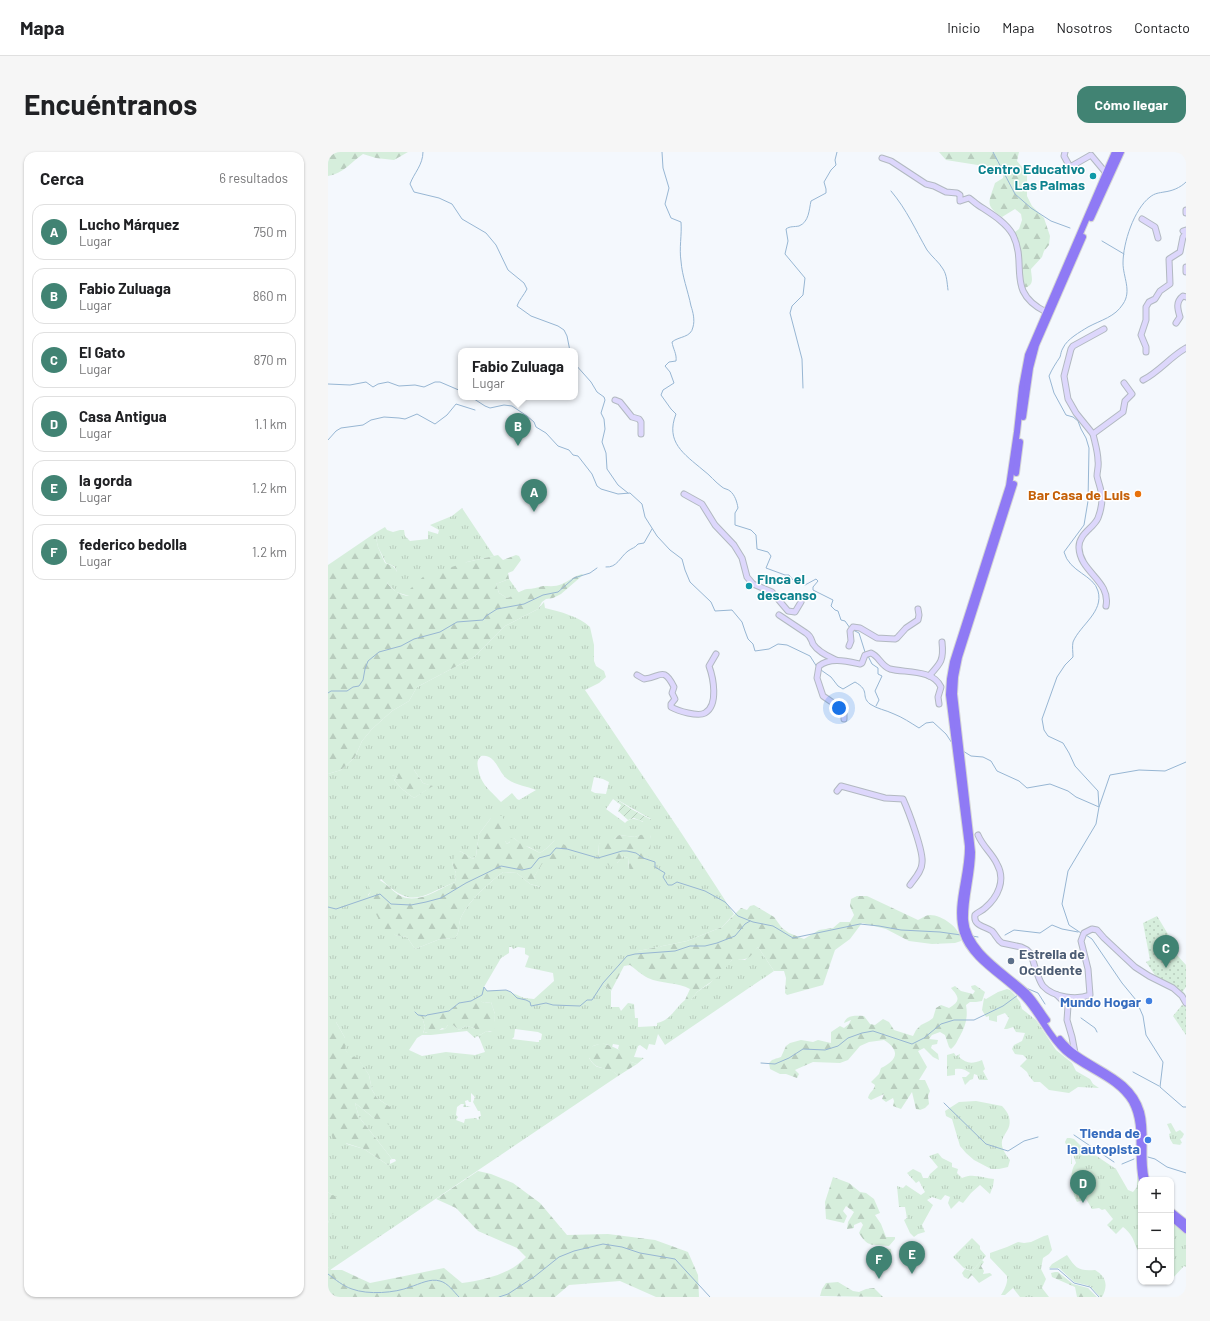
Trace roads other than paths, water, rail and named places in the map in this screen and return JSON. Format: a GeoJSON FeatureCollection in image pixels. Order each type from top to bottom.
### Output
{"type":"FeatureCollection","features":[{"type":"Feature","properties":{"kind":"highway"},"geometry":{"type":"LineString","coordinates":[[1115,152],[1030,347],[1026,362],[1009,486],[953,662],[949,687],[954,712],[972,852],[972,871],[962,931],[983,962],[1034,1002],[1061,1041],[1075,1053],[1114,1077],[1128,1089],[1137,1102],[1141,1112],[1145,1177]]}},
{"type":"Feature","properties":{"kind":"highway"},"geometry":{"type":"LineString","coordinates":[[954,712],[954,685],[956,668],[1013,488],[1026,393],[1033,355],[1041,333],[1121,152]]}},
{"type":"Feature","properties":{"kind":"highway"},"geometry":{"type":"LineString","coordinates":[[1026,995],[1064,1051],[1085,1066],[1114,1083],[1127,1094],[1135,1109],[1139,1124],[1142,1177]]}},
{"type":"Feature","properties":{"kind":"highway"},"geometry":{"type":"LineString","coordinates":[[1174,1213],[1186,1223]]}},
{"type":"Feature","properties":{"kind":"highway"},"geometry":{"type":"LineString","coordinates":[[1174,1220],[1186,1230]]}},
{"type":"Feature","properties":{"kind":"street"},"geometry":{"type":"LineString","coordinates":[[1065,152],[1064,156],[1070,167],[1091,155],[1106,173]]}},
{"type":"Feature","properties":{"kind":"street"},"geometry":{"type":"LineString","coordinates":[[882,158],[891,161],[926,184],[946,192],[957,193],[960,195],[960,201],[969,198],[977,205],[990,212],[1010,230],[1016,244],[1022,292],[1032,303],[1046,312]]}},
{"type":"Feature","properties":{"kind":"street"},"geometry":{"type":"LineString","coordinates":[[1142,219],[1155,227],[1158,238]]}},
{"type":"Feature","properties":{"kind":"street"},"geometry":{"type":"LineString","coordinates":[[1146,352],[1146,347],[1141,335],[1146,320],[1146,307],[1149,302],[1155,299],[1160,291],[1170,284],[1168,259],[1180,252],[1185,231]]}},
{"type":"Feature","properties":{"kind":"street"},"geometry":{"type":"LineString","coordinates":[[1186,267],[1186,272]]}},
{"type":"Feature","properties":{"kind":"street"},"geometry":{"type":"LineString","coordinates":[[1176,323],[1180,317],[1177,306],[1180,298],[1183,296],[1186,297]]}},
{"type":"Feature","properties":{"kind":"street"},"geometry":{"type":"LineString","coordinates":[[1104,329],[1073,346],[1064,376],[1068,399],[1071,406],[1093,434],[1098,462],[1097,476],[1102,492],[1101,510],[1097,520],[1087,530],[1081,539],[1079,547],[1084,562],[1106,590],[1108,598],[1106,606]]}},
{"type":"Feature","properties":{"kind":"street"},"geometry":{"type":"LineString","coordinates":[[1143,380],[1152,375],[1186,348]]}},
{"type":"Feature","properties":{"kind":"street"},"geometry":{"type":"LineString","coordinates":[[1093,434],[1123,412],[1125,401],[1132,394],[1124,383]]}},
{"type":"Feature","properties":{"kind":"street"},"geometry":{"type":"LineString","coordinates":[[615,400],[620,402],[632,417],[639,419],[641,422],[641,434]]}},
{"type":"Feature","properties":{"kind":"street"},"geometry":{"type":"LineString","coordinates":[[684,494],[702,504],[715,525],[734,545],[742,558],[747,577],[753,584],[772,592],[788,611],[795,612],[801,602]]}},
{"type":"Feature","properties":{"kind":"street"},"geometry":{"type":"LineString","coordinates":[[849,646],[851,641],[850,632],[853,627],[860,628],[877,638],[897,638],[906,628],[918,620],[918,609]]}},
{"type":"Feature","properties":{"kind":"street"},"geometry":{"type":"LineString","coordinates":[[779,615],[811,636],[813,644],[817,649],[836,660],[860,664],[862,663],[865,655],[871,653],[874,654],[887,668],[930,676],[937,681],[941,688],[938,697],[939,704]]}},
{"type":"Feature","properties":{"kind":"street"},"geometry":{"type":"LineString","coordinates":[[930,676],[940,664],[943,654],[942,642]]}},
{"type":"Feature","properties":{"kind":"street"},"geometry":{"type":"LineString","coordinates":[[637,675],[644,679],[661,673],[664,674],[674,687],[672,692],[675,699],[671,704],[671,707],[696,715],[701,715],[709,710],[713,698],[713,676],[709,666],[716,654]]}},
{"type":"Feature","properties":{"kind":"street"},"geometry":{"type":"LineString","coordinates":[[836,660],[822,663],[819,666],[817,678],[823,696],[842,709],[844,712],[844,719]]}},
{"type":"Feature","properties":{"kind":"street"},"geometry":{"type":"LineString","coordinates":[[837,790],[841,786],[885,798],[903,799],[923,862],[918,875],[910,885]]}},
{"type":"Feature","properties":{"kind":"street"},"geometry":{"type":"LineString","coordinates":[[978,836],[997,864],[1002,880],[1001,886],[992,902],[975,915],[974,919],[976,923],[990,930],[999,942],[1021,947],[1031,954],[1042,985],[1056,994],[1068,1006],[1067,1020],[1075,1053]]}},
{"type":"Feature","properties":{"kind":"street"},"geometry":{"type":"LineString","coordinates":[[1056,994],[1075,998],[1083,998],[1090,995],[1088,969],[1081,941],[1084,933],[1092,929],[1097,930],[1142,973],[1168,985],[1178,992],[1186,1003]]}},
{"type":"Feature","properties":{"kind":"waterway"},"geometry":{"type":"LineString","coordinates":[[423,152],[420,165],[410,184],[414,192],[439,198],[452,204],[462,219],[486,233],[496,245],[508,270],[524,283],[527,289],[517,306],[531,316],[558,326],[564,330],[569,348]]}},
{"type":"Feature","properties":{"kind":"waterway"},"geometry":{"type":"LineString","coordinates":[[662,152],[663,168],[669,188],[665,204],[671,218],[681,222],[680,251],[682,267],[694,319],[692,331],[672,342],[676,361],[669,362],[665,366],[670,372],[674,383],[663,390],[661,395],[676,414],[673,424],[675,440],[683,453],[719,485],[729,490],[733,494],[738,508],[735,513],[735,525],[751,530],[756,535],[757,549],[768,552],[771,556],[766,568],[789,575],[793,580],[805,585],[816,579],[818,581],[813,587],[813,590],[833,600],[831,606],[838,611],[841,620],[845,621],[850,628]]}},
{"type":"Feature","properties":{"kind":"waterway"},"geometry":{"type":"LineString","coordinates":[[803,388],[802,359],[790,313],[792,306],[803,295],[805,278],[785,254],[788,241],[786,229],[799,226],[805,222],[811,201],[826,193],[824,182],[831,170],[836,165],[835,160],[837,152]]}},
{"type":"Feature","properties":{"kind":"waterway"},"geometry":{"type":"LineString","coordinates":[[993,152],[1015,194],[1031,208],[1051,221],[1070,228]]}},
{"type":"Feature","properties":{"kind":"waterway"},"geometry":{"type":"LineString","coordinates":[[1081,933],[1069,925],[1062,904],[1068,871],[1096,824],[1099,807],[1098,791],[1075,766],[1063,743],[1048,736],[1044,730],[1042,719],[1057,677],[1065,665],[1073,657],[1073,642],[1095,612],[1099,599],[1096,586],[1071,564],[1064,552],[1084,525],[1088,501],[1089,448],[1078,421],[1073,417],[1066,415],[1054,393],[1049,376],[1067,342],[1088,327],[1112,315],[1120,308],[1126,299],[1127,289],[1123,268],[1125,246],[1130,227],[1144,202],[1157,193],[1176,189],[1186,182]]}},
{"type":"Feature","properties":{"kind":"waterway"},"geometry":{"type":"LineString","coordinates":[[891,191],[906,212],[927,250],[943,269],[946,276],[948,290]]}},
{"type":"Feature","properties":{"kind":"waterway"},"geometry":{"type":"LineString","coordinates":[[1102,241],[1124,254]]}},
{"type":"Feature","properties":{"kind":"waterway"},"geometry":{"type":"LineString","coordinates":[[578,367],[591,382],[597,392],[604,397],[605,400],[601,413],[604,419],[605,429],[602,442],[606,453],[607,469],[618,485],[628,493]]}},
{"type":"Feature","properties":{"kind":"waterway"},"geometry":{"type":"LineString","coordinates":[[328,384],[350,385],[366,382],[373,387],[378,384],[388,382],[399,386],[415,385],[424,387],[435,382],[440,382],[458,390]]}},
{"type":"Feature","properties":{"kind":"waterway"},"geometry":{"type":"LineString","coordinates":[[476,400],[490,408],[504,405],[512,406],[534,422],[536,427],[546,433],[558,446],[569,450],[573,455],[578,456],[592,474],[597,486],[601,489],[618,494],[630,493],[642,504],[645,517],[657,536],[670,550],[682,559],[690,582],[711,602],[715,611],[732,610],[742,622],[748,639],[753,644],[755,651],[769,649],[778,644],[787,645],[810,656],[817,667]]}},
{"type":"Feature","properties":{"kind":"waterway"},"geometry":{"type":"LineString","coordinates":[[328,440],[341,428],[363,425],[371,420],[384,417],[405,419],[417,414],[435,424],[447,415],[456,404],[475,410]]}},
{"type":"Feature","properties":{"kind":"waterway"},"geometry":{"type":"LineString","coordinates":[[606,567],[613,566],[625,553],[638,544],[644,543],[652,529]]}},
{"type":"Feature","properties":{"kind":"waterway"},"geometry":{"type":"LineString","coordinates":[[328,693],[331,691],[347,691],[353,687],[359,686],[363,680],[368,661],[379,652],[401,646],[414,639],[440,632],[457,622],[483,620],[486,616],[497,609],[524,604],[543,595],[558,592],[574,578],[590,573],[597,568]]}},
{"type":"Feature","properties":{"kind":"waterway"},"geometry":{"type":"LineString","coordinates":[[853,630],[859,633],[865,652]]}},
{"type":"Feature","properties":{"kind":"waterway"},"geometry":{"type":"LineString","coordinates":[[868,656],[872,664],[878,668],[878,674],[882,676],[875,691],[879,700],[876,706]]}},
{"type":"Feature","properties":{"kind":"waterway"},"geometry":{"type":"LineString","coordinates":[[821,670],[831,677],[838,686],[843,689],[855,682],[863,688],[867,701],[870,704],[900,717],[919,728],[926,723],[933,722],[946,734],[952,743]]}},
{"type":"Feature","properties":{"kind":"waterway"},"geometry":{"type":"LineString","coordinates":[[963,751],[971,756],[983,757],[991,761],[997,771],[1019,781],[1027,788],[1050,784],[1068,791],[1076,797],[1099,807],[1110,775],[1139,770],[1165,771],[1186,762]]}},
{"type":"Feature","properties":{"kind":"waterway"},"geometry":{"type":"LineString","coordinates":[[328,907],[336,909],[380,894],[391,904],[411,905],[426,902],[441,898],[466,883],[501,866],[522,870],[531,868],[539,858],[550,855],[556,848],[567,849],[598,858],[627,851],[636,853],[643,858],[655,862],[655,867],[665,873],[663,877],[668,885],[672,885],[677,882],[705,891],[725,902],[738,916],[753,922],[773,926],[793,938],[860,924],[901,930],[940,932],[961,935]]}},
{"type":"Feature","properties":{"kind":"waterway"},"geometry":{"type":"LineString","coordinates":[[415,1012],[418,1015],[426,1016],[449,1011],[459,1003],[471,1001],[482,995],[484,987],[487,991],[506,990],[511,992],[517,998],[530,1002],[531,1006],[546,1003],[553,1005],[580,1006],[587,1000],[592,1000],[603,983],[627,956],[675,951],[690,946],[705,946],[717,943],[735,936],[745,924],[750,921]]}},
{"type":"Feature","properties":{"kind":"waterway"},"geometry":{"type":"LineString","coordinates":[[1005,935],[1014,930],[1040,933],[1052,925],[1062,929],[1078,932]]}},
{"type":"Feature","properties":{"kind":"waterway"},"geometry":{"type":"LineString","coordinates":[[1086,935],[1092,939],[1122,983],[1136,1000],[1143,1016],[1146,1035],[1163,1062],[1160,1087],[1183,1107],[1186,1107]]}},
{"type":"Feature","properties":{"kind":"waterway"},"geometry":{"type":"LineString","coordinates":[[972,936],[978,937]]}},
{"type":"Feature","properties":{"kind":"waterway"},"geometry":{"type":"LineString","coordinates":[[1026,988],[1038,993],[1045,1004]]}},
{"type":"Feature","properties":{"kind":"waterway"},"geometry":{"type":"LineString","coordinates":[[761,1063],[775,1064],[789,1058],[803,1049],[825,1050],[838,1046],[848,1038],[873,1031],[912,1044],[924,1038],[941,1024],[954,1020],[974,1020],[1003,1006],[1018,995]]}},
{"type":"Feature","properties":{"kind":"waterway"},"geometry":{"type":"LineString","coordinates":[[1081,1018],[1095,1028],[1097,1032]]}},
{"type":"Feature","properties":{"kind":"waterway"},"geometry":{"type":"LineString","coordinates":[[1133,1072],[1159,1086]]}},
{"type":"Feature","properties":{"kind":"waterway"},"geometry":{"type":"LineString","coordinates":[[944,1103],[986,1144],[1008,1151],[1024,1141],[1038,1137]]}},
{"type":"Feature","properties":{"kind":"waterway"},"geometry":{"type":"LineString","coordinates":[[1074,1135],[1114,1162]]}},
{"type":"Feature","properties":{"kind":"waterway"},"geometry":{"type":"LineString","coordinates":[[1148,1157],[1155,1159],[1167,1167],[1186,1173]]}},
{"type":"Feature","properties":{"kind":"waterway"},"geometry":{"type":"LineString","coordinates":[[1122,1164],[1134,1159]]}},
{"type":"Feature","properties":{"kind":"waterway"},"geometry":{"type":"LineString","coordinates":[[499,1297],[508,1294],[534,1277],[559,1257],[574,1251],[603,1244],[622,1247],[640,1253],[675,1259],[710,1297]]}},
{"type":"Feature","properties":{"kind":"waterway"},"geometry":{"type":"LineString","coordinates":[[1050,1269],[1058,1269],[1074,1283],[1090,1287],[1099,1297]]}},
{"type":"Feature","properties":{"kind":"waterway"},"geometry":{"type":"LineString","coordinates":[[328,1274],[349,1288],[373,1293],[397,1291],[436,1280],[446,1284],[459,1297]]}},
{"type":"Feature","properties":{"kind":"place","name":"Centro Educativo Las Palmas"},"geometry":{"type":"Point","coordinates":[1093,176]}},
{"type":"Feature","properties":{"kind":"place","name":"Fabio Zuluaga"},"geometry":{"type":"Point","coordinates":[518,446]}},
{"type":"Feature","properties":{"kind":"place","name":"Bar Casa de Luis"},"geometry":{"type":"Point","coordinates":[1138,494]}},
{"type":"Feature","properties":{"kind":"place","name":"Lucho Márquez"},"geometry":{"type":"Point","coordinates":[534,512]}},
{"type":"Feature","properties":{"kind":"place","name":"Finca el descanso"},"geometry":{"type":"Point","coordinates":[749,586]}},
{"type":"Feature","properties":{"kind":"place","name":"Estrella de Occidente"},"geometry":{"type":"Point","coordinates":[1011,961]}},
{"type":"Feature","properties":{"kind":"place","name":"El Gato"},"geometry":{"type":"Point","coordinates":[1166,968]}},
{"type":"Feature","properties":{"kind":"place","name":"Mundo Hogar"},"geometry":{"type":"Point","coordinates":[1149,1001]}},
{"type":"Feature","properties":{"kind":"place","name":"Tienda de la autopista"},"geometry":{"type":"Point","coordinates":[1148,1140]}},
{"type":"Feature","properties":{"kind":"place","name":"Casa Antigua"},"geometry":{"type":"Point","coordinates":[1083,1203]}},
{"type":"Feature","properties":{"kind":"place","name":"la gorda"},"geometry":{"type":"Point","coordinates":[912,1274]}},
{"type":"Feature","properties":{"kind":"place","name":"federico bedolla"},"geometry":{"type":"Point","coordinates":[879,1279]}}]}
